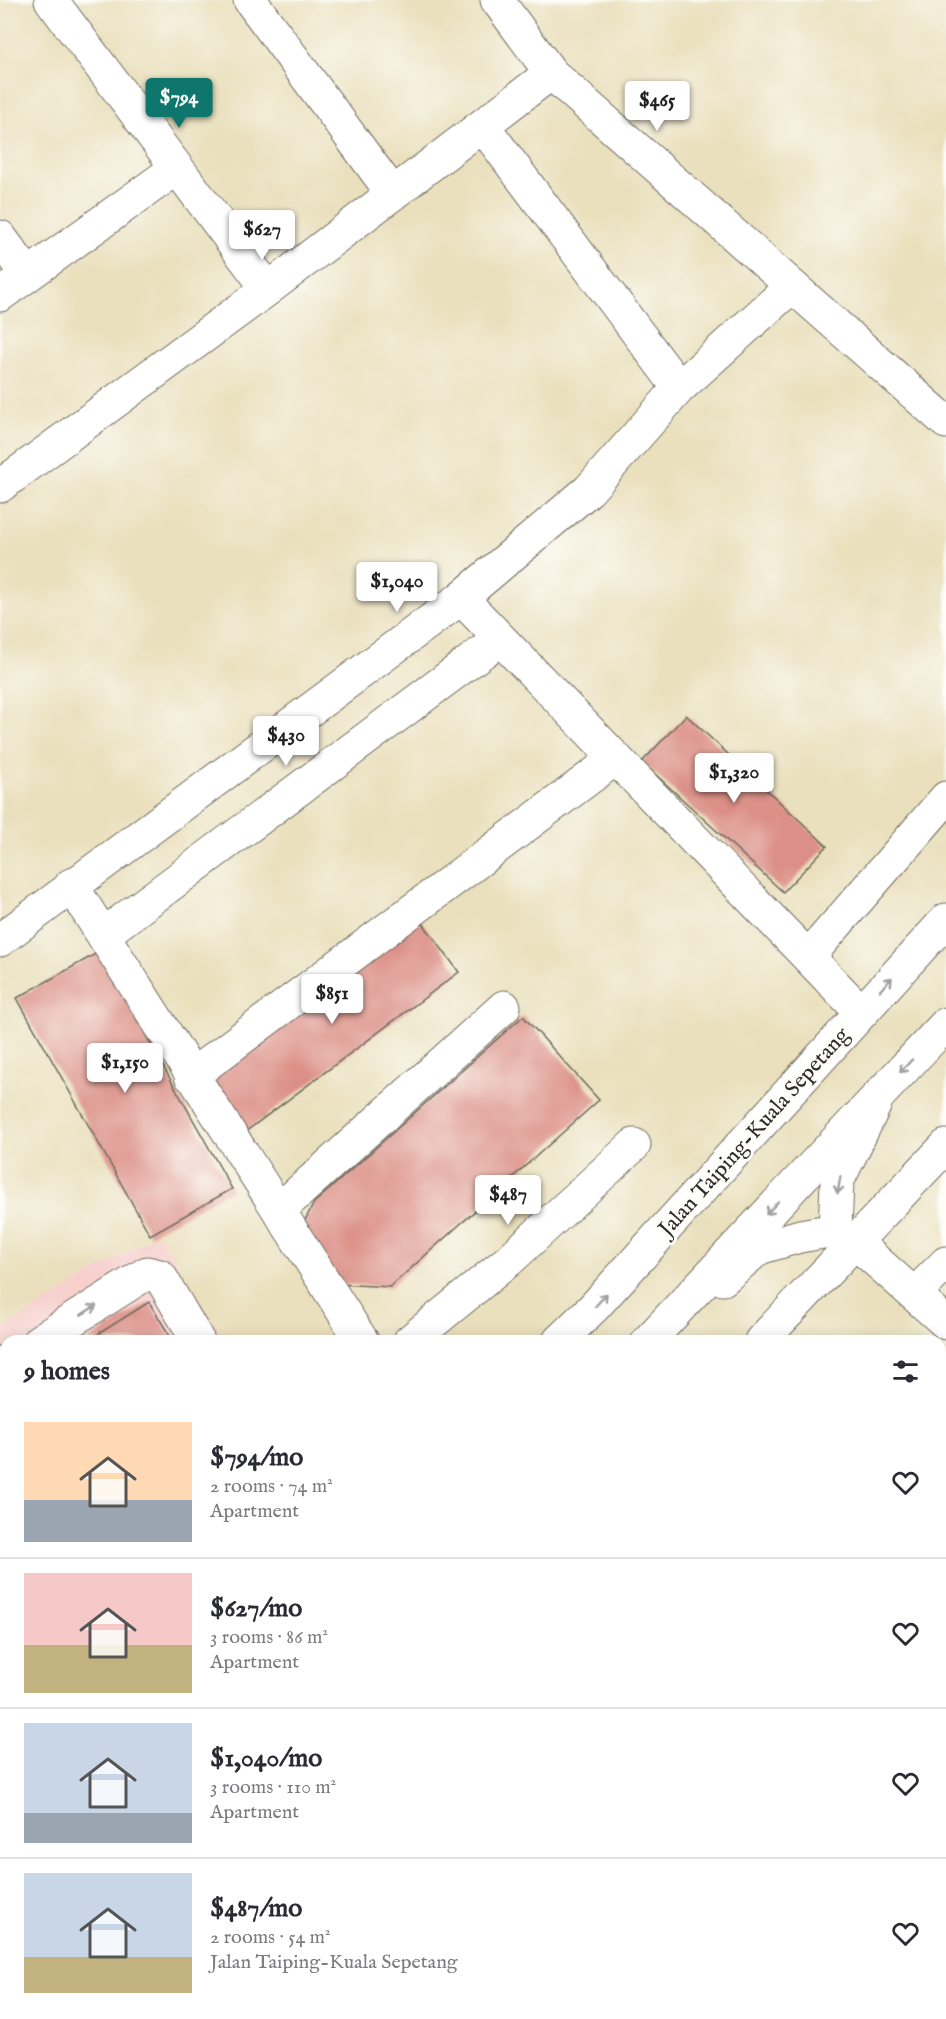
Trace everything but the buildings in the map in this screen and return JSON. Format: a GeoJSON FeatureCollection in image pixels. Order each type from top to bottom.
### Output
{"type":"FeatureCollection","features":[{"type":"Feature","properties":{"kind":"street"},"geometry":{"type":"LineString","coordinates":[[51,0],[268,289]]}},
{"type":"Feature","properties":{"kind":"street"},"geometry":{"type":"LineString","coordinates":[[250,0],[393,194]]}},
{"type":"Feature","properties":{"kind":"street"},"geometry":{"type":"LineString","coordinates":[[497,0],[551,73],[946,422]]}},
{"type":"Feature","properties":{"kind":"street"},"geometry":{"type":"LineString","coordinates":[[0,486],[268,289],[551,73]]}},
{"type":"Feature","properties":{"kind":"street"},"geometry":{"type":"LineString","coordinates":[[483,126],[679,388]]}},
{"type":"Feature","properties":{"kind":"street"},"geometry":{"type":"LineString","coordinates":[[0,295],[177,168]]}},
{"type":"Feature","properties":{"kind":"street"},"geometry":{"type":"LineString","coordinates":[[0,237],[28,275]]}},
{"type":"Feature","properties":{"kind":"street"},"geometry":{"type":"LineString","coordinates":[[0,940],[71,885],[461,598],[589,490],[679,388],[792,286]]}},
{"type":"Feature","properties":{"kind":"street"},"geometry":{"type":"LineString","coordinates":[[461,598],[861,1012]]}},
{"type":"Feature","properties":{"kind":"street"},"geometry":{"type":"LineString","coordinates":[[103,935],[500,639]]}},
{"type":"Feature","properties":{"kind":"street"},"geometry":{"type":"LineString","coordinates":[[190,1076],[616,758]]}},
{"type":"Feature","properties":{"kind":"street"},"geometry":{"type":"LineString","coordinates":[[808,957],[946,798]]}},
{"type":"Feature","properties":{"kind":"street"},"geometry":{"type":"LineString","coordinates":[[71,885],[190,1076],[358,1335]]}},
{"type":"Feature","properties":{"kind":"street","name":"Jalan Taiping-Kuala Sepetang"},"geometry":{"type":"LineString","coordinates":[[565,1335],[594,1307],[946,920]]}},
{"type":"Feature","properties":{"kind":"street"},"geometry":{"type":"LineString","coordinates":[[279,1210],[504,1007]]}},
{"type":"Feature","properties":{"kind":"street"},"geometry":{"type":"LineString","coordinates":[[656,1335],[946,1024]]}},
{"type":"Feature","properties":{"kind":"street"},"geometry":{"type":"LineString","coordinates":[[880,1094],[837,1182],[845,1236],[946,1323]]}},
{"type":"Feature","properties":{"kind":"street"},"geometry":{"type":"LineString","coordinates":[[417,1335],[508,1261],[634,1145]]}},
{"type":"Feature","properties":{"kind":"street"},"geometry":{"type":"LineString","coordinates":[[766,1335],[845,1236],[946,1146]]}},
{"type":"Feature","properties":{"kind":"street"},"geometry":{"type":"LineString","coordinates":[[657,1335],[759,1248],[845,1236]]}},
{"type":"Feature","properties":{"kind":"street"},"geometry":{"type":"LineString","coordinates":[[915,1294],[946,1263]]}},
{"type":"Feature","properties":{"kind":"street"},"geometry":{"type":"LineString","coordinates":[[49,1335],[147,1273],[160,1276],[194,1335]]}},
{"type":"Feature","properties":{"kind":"shaded area"},"geometry":{"type":"Polygon","coordinates":[[[158,1233],[221,1335],[0,1335],[0,1331],[158,1233]]]}}]}
